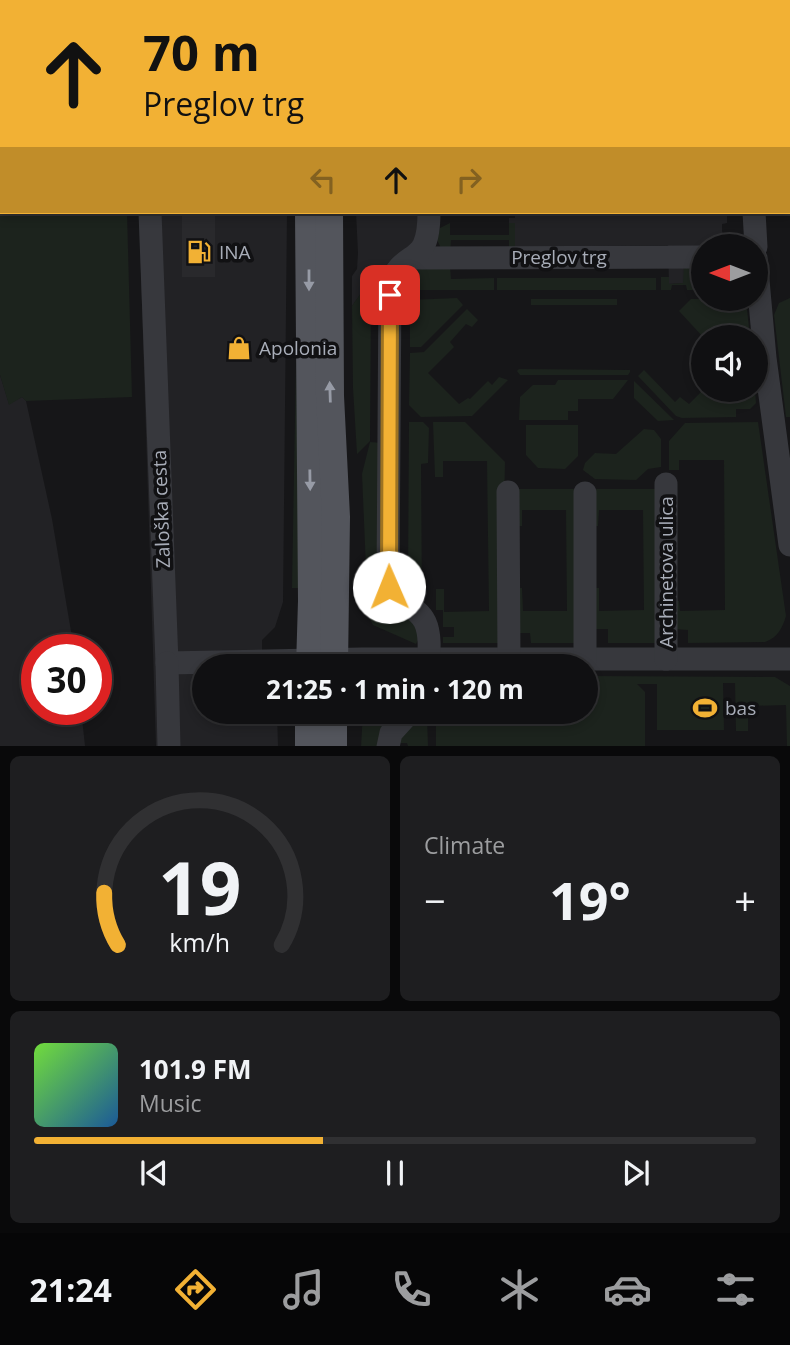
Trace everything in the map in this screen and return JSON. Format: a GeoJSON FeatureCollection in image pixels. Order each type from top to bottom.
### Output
{"type":"FeatureCollection","features":[{"type":"Feature","properties":{"kind":"main road"},"geometry":{"type":"LineString","coordinates":[[309,214],[322,654]]}},
{"type":"Feature","properties":{"kind":"main road"},"geometry":{"type":"LineString","coordinates":[[323,654],[336,517],[330,396],[329,214]]}},
{"type":"Feature","properties":{"kind":"main road"},"geometry":{"type":"LineString","coordinates":[[309,724],[309,746]]}},
{"type":"Feature","properties":{"kind":"main road"},"geometry":{"type":"LineString","coordinates":[[333,724],[333,746]]}},
{"type":"Feature","properties":{"kind":"street","name":"Zaloška cesta"},"geometry":{"type":"LineString","coordinates":[[150,214],[169,746]]}},
{"type":"Feature","properties":{"kind":"street"},"geometry":{"type":"LineString","coordinates":[[428,654],[425,622],[394,596],[389,587],[389,420],[390,283],[399,268],[414,258],[426,245],[429,214]]}},
{"type":"Feature","properties":{"kind":"street"},"geometry":{"type":"LineString","coordinates":[[754,214],[755,234]]}},
{"type":"Feature","properties":{"kind":"street","name":"Preglov trg"},"geometry":{"type":"LineString","coordinates":[[414,258],[691,257]]}},
{"type":"Feature","properties":{"kind":"street"},"geometry":{"type":"LineString","coordinates":[[761,312],[790,545]]}},
{"type":"Feature","properties":{"kind":"street","name":"Archinetova ulica"},"geometry":{"type":"LineString","coordinates":[[666,485],[666,659]]}},
{"type":"Feature","properties":{"kind":"street"},"geometry":{"type":"LineString","coordinates":[[508,492],[509,654]]}},
{"type":"Feature","properties":{"kind":"street"},"geometry":{"type":"LineString","coordinates":[[585,493],[585,654]]}},
{"type":"Feature","properties":{"kind":"street","name":"Archinetova ulica"},"geometry":{"type":"LineString","coordinates":[[598,660],[790,659]]}},
{"type":"Feature","properties":{"kind":"street"},"geometry":{"type":"LineString","coordinates":[[167,663],[192,663]]}},
{"type":"Feature","properties":{"kind":"street"},"geometry":{"type":"LineString","coordinates":[[388,746],[391,733],[399,724]]}},
{"type":"Feature","properties":{"kind":"shaded area"},"geometry":{"type":"Polygon","coordinates":[[[0,214],[127,214],[132,397],[26,401],[22,397],[9,405],[0,375],[0,214]]]}},
{"type":"Feature","properties":{"kind":"shaded area"},"geometry":{"type":"Polygon","coordinates":[[[139,214],[287,214],[283,602],[275,627],[262,640],[262,654],[192,654],[192,724],[277,724],[278,746],[156,746],[139,214]]]}},
{"type":"Feature","properties":{"kind":"shaded area"},"geometry":{"type":"Polygon","coordinates":[[[356,214],[419,214],[420,235],[408,251],[389,262],[369,290],[364,289],[352,306],[352,276],[357,269],[356,214]]]}},
{"type":"Feature","properties":{"kind":"shaded area"},"geometry":{"type":"Polygon","coordinates":[[[515,214],[727,214],[727,223],[722,224],[723,234],[691,234],[691,270],[684,283],[669,284],[668,245],[515,247],[515,223],[509,223],[509,218],[515,218],[515,214]]]}},
{"type":"Feature","properties":{"kind":"shaded area"},"geometry":{"type":"Polygon","coordinates":[[[450,223],[450,235],[509,235],[509,223],[515,223],[515,247],[509,251],[509,240],[451,240],[450,252],[441,248],[437,240],[440,228],[450,223]]]}},
{"type":"Feature","properties":{"kind":"shaded area"},"geometry":{"type":"Polygon","coordinates":[[[684,265],[691,265],[691,290],[687,290],[686,285],[672,285],[671,290],[661,290],[661,277],[669,277],[669,284],[683,283],[684,265]]]}},
{"type":"Feature","properties":{"kind":"shaded area"},"geometry":{"type":"Polygon","coordinates":[[[450,266],[451,279],[494,278],[494,290],[398,290],[411,270],[450,266]]]}},
{"type":"Feature","properties":{"kind":"shaded area"},"geometry":{"type":"Polygon","coordinates":[[[497,278],[656,278],[656,290],[497,290],[497,278]]]}},
{"type":"Feature","properties":{"kind":"shaded area"},"geometry":{"type":"Polygon","coordinates":[[[361,293],[382,296],[382,300],[371,300],[370,441],[357,454],[352,306],[361,293]]]}},
{"type":"Feature","properties":{"kind":"shaded area"},"geometry":{"type":"Polygon","coordinates":[[[457,298],[463,305],[421,347],[410,347],[410,300],[457,298]]]}},
{"type":"Feature","properties":{"kind":"shaded area"},"geometry":{"type":"Polygon","coordinates":[[[790,298],[790,417],[786,417],[774,315],[779,303],[790,298]]]}},
{"type":"Feature","properties":{"kind":"shaded area"},"geometry":{"type":"Polygon","coordinates":[[[531,299],[617,299],[617,305],[531,305],[531,299]]]}},
{"type":"Feature","properties":{"kind":"shaded area"},"geometry":{"type":"Polygon","coordinates":[[[691,299],[691,312],[747,312],[749,325],[692,325],[679,311],[691,299]]]}},
{"type":"Feature","properties":{"kind":"shaded area"},"geometry":{"type":"Polygon","coordinates":[[[467,309],[478,320],[472,327],[466,324],[450,342],[454,347],[428,373],[459,404],[470,399],[488,381],[492,385],[499,377],[508,380],[472,416],[421,417],[409,405],[410,353],[424,352],[467,309]]]}},
{"type":"Feature","properties":{"kind":"shaded area"},"geometry":{"type":"Polygon","coordinates":[[[296,361],[299,588],[292,588],[296,361]]]}},
{"type":"Feature","properties":{"kind":"shaded area"},"geometry":{"type":"Polygon","coordinates":[[[644,370],[675,402],[680,397],[689,404],[756,403],[750,409],[736,409],[736,417],[682,418],[676,416],[638,376],[644,370]]]}},
{"type":"Feature","properties":{"kind":"shaded area"},"geometry":{"type":"Polygon","coordinates":[[[517,371],[630,372],[628,375],[520,375],[517,371]]]}},
{"type":"Feature","properties":{"kind":"shaded area"},"geometry":{"type":"Polygon","coordinates":[[[0,375],[9,404],[22,397],[26,401],[52,519],[71,634],[21,634],[21,725],[83,725],[85,746],[0,746],[0,375]]]}},
{"type":"Feature","properties":{"kind":"shaded area"},"geometry":{"type":"Polygon","coordinates":[[[558,380],[628,380],[613,399],[578,399],[578,411],[568,411],[568,420],[519,420],[520,397],[533,385],[555,385],[558,380]]]}},
{"type":"Feature","properties":{"kind":"shaded area"},"geometry":{"type":"Polygon","coordinates":[[[634,381],[674,420],[658,421],[634,398],[634,381]]]}},
{"type":"Feature","properties":{"kind":"shaded area"},"geometry":{"type":"Polygon","coordinates":[[[409,422],[423,422],[429,428],[428,463],[421,464],[422,606],[396,582],[408,581],[409,422]]]}},
{"type":"Feature","properties":{"kind":"shaded area"},"geometry":{"type":"Polygon","coordinates":[[[433,422],[465,422],[505,462],[501,643],[443,643],[443,637],[454,637],[454,627],[443,627],[443,610],[436,610],[436,589],[444,589],[444,612],[489,611],[487,461],[443,461],[443,477],[435,477],[433,422]]]}},
{"type":"Feature","properties":{"kind":"shaded area"},"geometry":{"type":"Polygon","coordinates":[[[758,422],[786,616],[779,632],[765,642],[688,643],[688,630],[674,629],[670,601],[679,601],[680,611],[725,610],[724,460],[679,460],[679,470],[669,470],[669,441],[685,423],[758,422]]]}},
{"type":"Feature","properties":{"kind":"shaded area"},"geometry":{"type":"Polygon","coordinates":[[[526,425],[578,425],[578,456],[565,469],[538,468],[526,455],[526,425]]]}},
{"type":"Feature","properties":{"kind":"shaded area"},"geometry":{"type":"Polygon","coordinates":[[[644,429],[654,430],[661,439],[661,467],[648,469],[636,480],[595,479],[583,470],[585,463],[595,453],[616,454],[644,429]]]}},
{"type":"Feature","properties":{"kind":"shaded area"},"geometry":{"type":"Polygon","coordinates":[[[370,442],[382,443],[381,585],[416,624],[416,644],[373,625],[368,615],[362,474],[370,442]]]}},
{"type":"Feature","properties":{"kind":"shaded area"},"geometry":{"type":"Polygon","coordinates":[[[512,489],[580,489],[578,643],[531,643],[530,633],[516,633],[512,588],[522,588],[523,611],[567,611],[566,510],[522,510],[522,526],[512,526],[512,489]]]}},
{"type":"Feature","properties":{"kind":"shaded area"},"geometry":{"type":"Polygon","coordinates":[[[588,489],[657,489],[658,643],[608,643],[608,629],[589,629],[589,588],[599,588],[599,611],[644,610],[643,510],[599,510],[598,526],[589,526],[588,489]]]}},
{"type":"Feature","properties":{"kind":"shaded area"},"geometry":{"type":"Polygon","coordinates":[[[598,676],[775,677],[790,686],[790,746],[787,746],[786,705],[748,706],[748,731],[736,731],[735,683],[723,683],[724,730],[657,730],[657,684],[637,684],[645,692],[645,746],[436,746],[436,724],[598,724],[598,676]]]}},
{"type":"Feature","properties":{"kind":"shaded area"},"geometry":{"type":"Polygon","coordinates":[[[362,724],[392,724],[380,746],[361,746],[362,724]]]}},
{"type":"Feature","properties":{"kind":"shaded area"},"geometry":{"type":"Polygon","coordinates":[[[409,724],[427,724],[428,746],[396,743],[399,733],[409,724]]]}},
{"type":"Feature","properties":{"kind":"building","name":"INA"},"geometry":{"type":"Polygon","coordinates":[[[182,214],[215,214],[215,277],[182,277],[182,214]]]}},
{"type":"Feature","properties":{"kind":"place","name":"INA"},"geometry":{"type":"Point","coordinates":[199,252]}},
{"type":"Feature","properties":{"kind":"place","name":"Apolonia"},"geometry":{"type":"Point","coordinates":[239,348]}},
{"type":"Feature","properties":{"kind":"place","name":"bas"},"geometry":{"type":"Point","coordinates":[705,708]}},
{"type":"Feature","properties":{"kind":"route"},"geometry":{"type":"LineString","coordinates":[[389,587],[390,295]]}}]}
